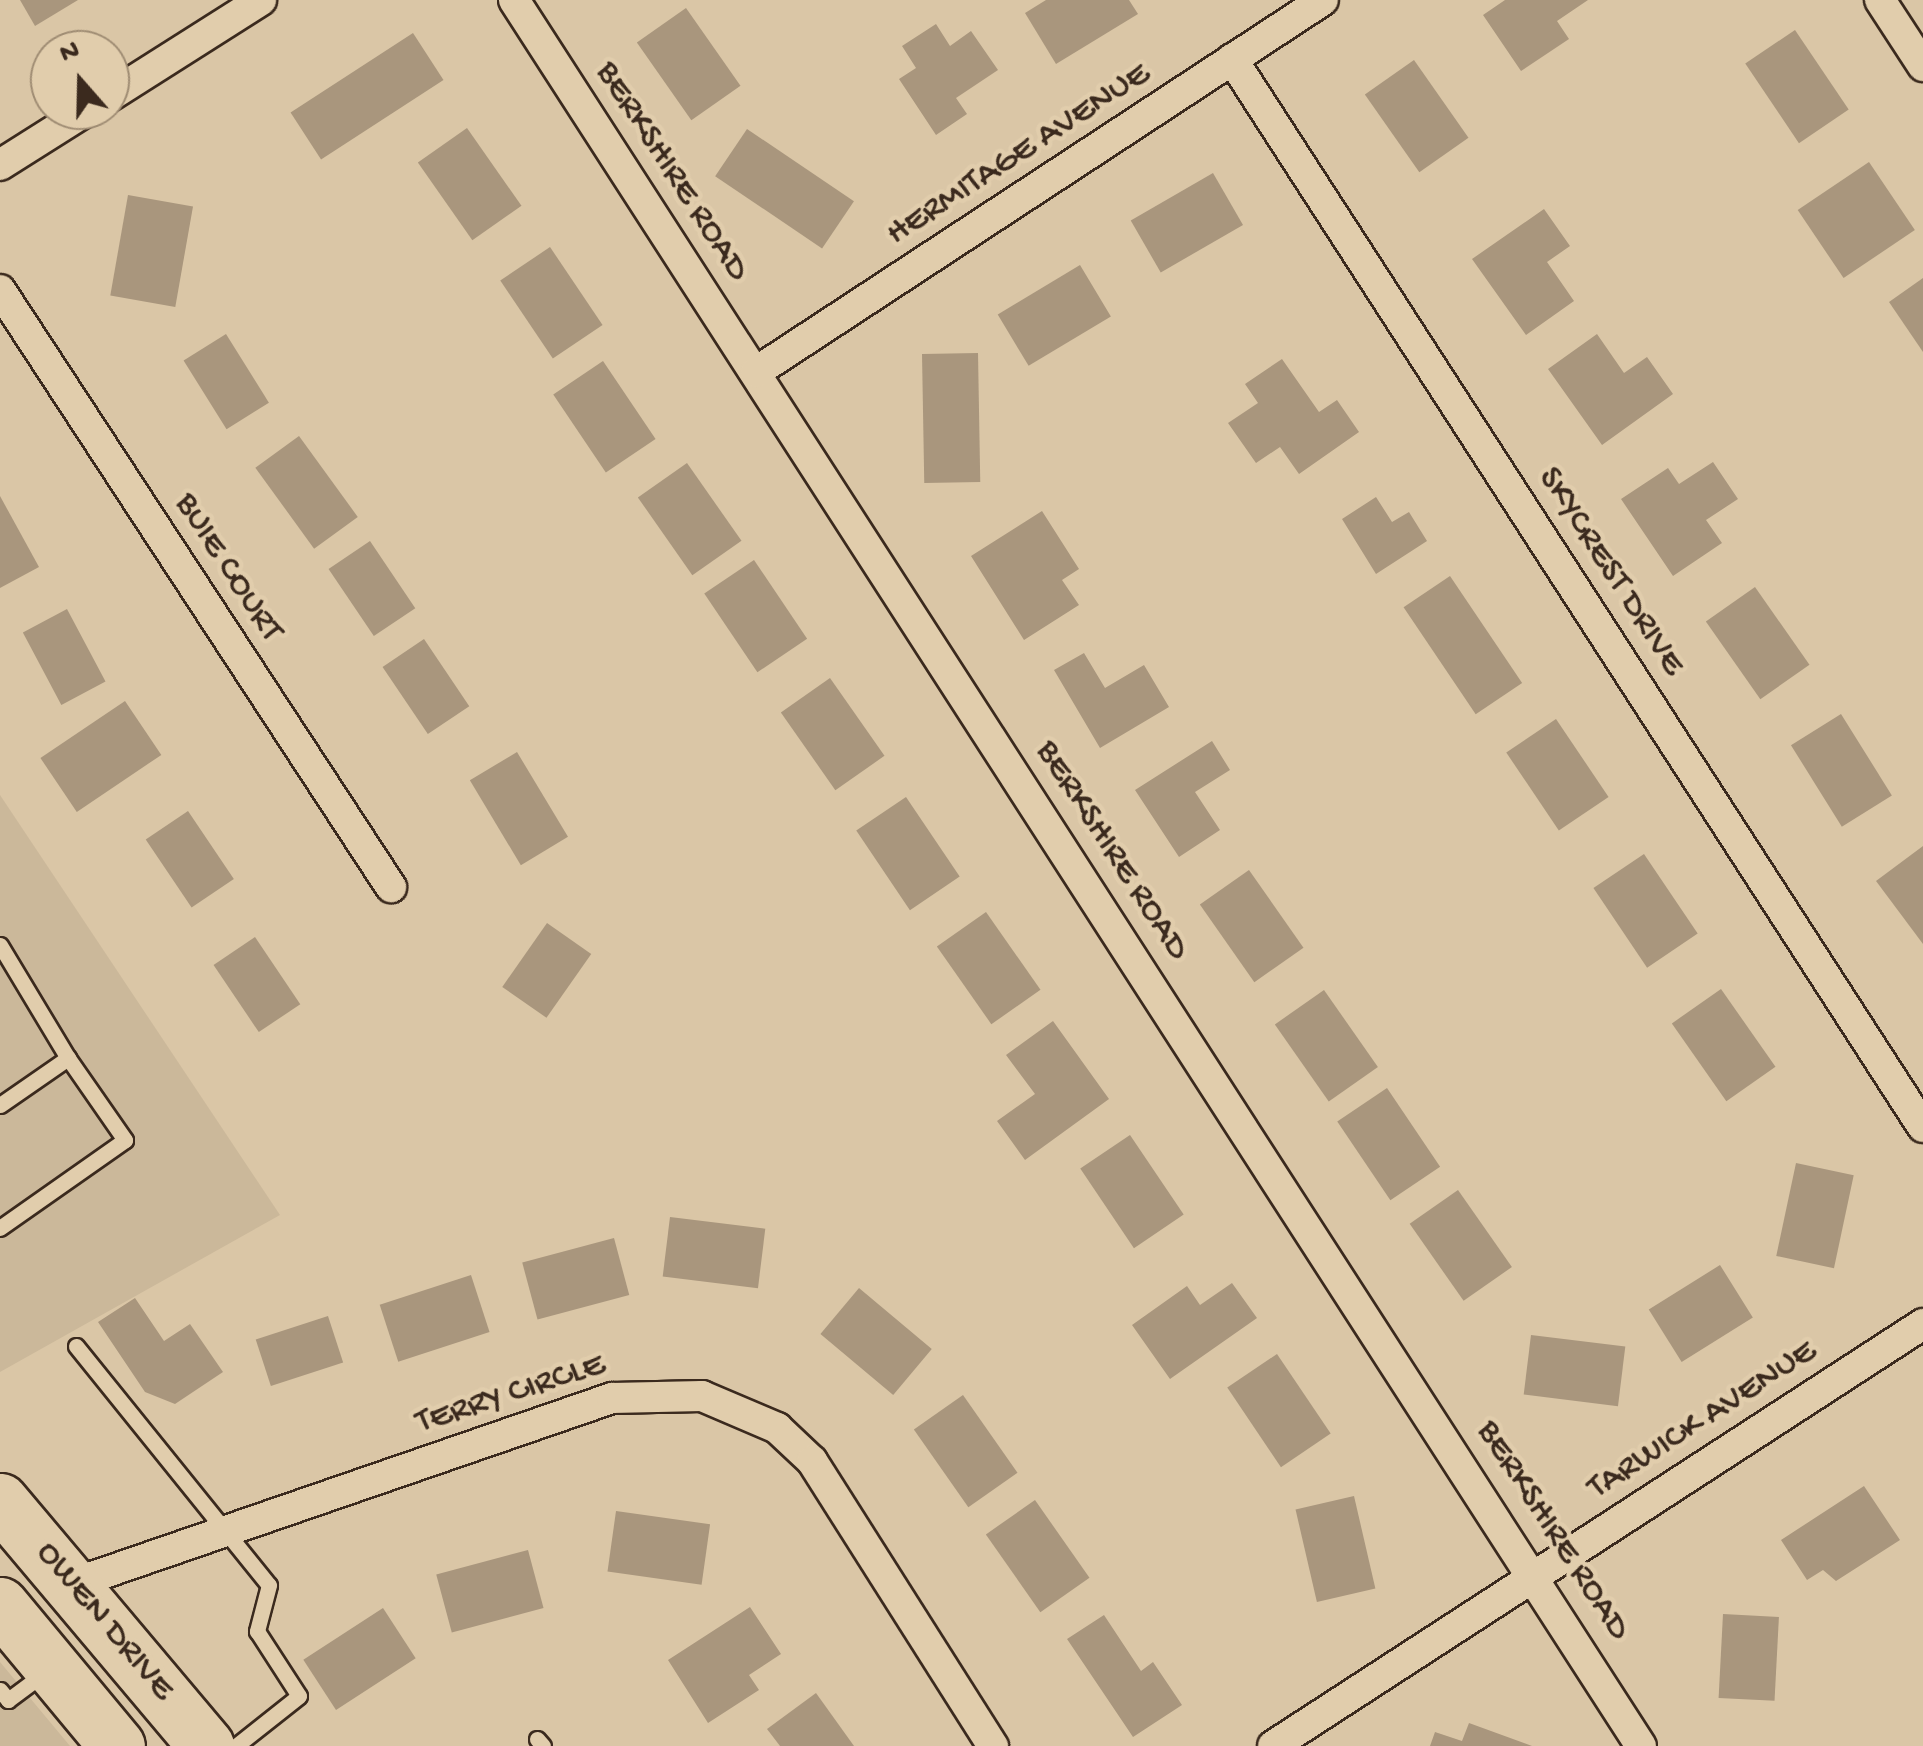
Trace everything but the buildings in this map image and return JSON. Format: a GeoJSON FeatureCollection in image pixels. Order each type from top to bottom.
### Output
{"type":"FeatureCollection","features":[{"type":"Feature","properties":{"kind":"highway","name":"OWEN DRIVE"},"geometry":{"type":"LineString","coordinates":[[0,1501],[75,1583],[206,1746]]}},
{"type":"Feature","properties":{"kind":"highway","name":"OWEN DRIVE"},"geometry":{"type":"LineString","coordinates":[[0,1605],[116,1746]]}},
{"type":"Feature","properties":{"kind":"street"},"geometry":{"type":"LineString","coordinates":[[130,83],[262,0]]}},
{"type":"Feature","properties":{"kind":"street","name":"BERKSHIRE ROAD"},"geometry":{"type":"LineString","coordinates":[[514,0],[1642,1746]]}},
{"type":"Feature","properties":{"kind":"street","name":"HERMITAGE AVENUE"},"geometry":{"type":"LineString","coordinates":[[756,372],[1323,0]]}},
{"type":"Feature","properties":{"kind":"street"},"geometry":{"type":"LineString","coordinates":[[1880,0],[1923,66]]}},
{"type":"Feature","properties":{"kind":"street","name":"SKYCREST DRIVE"},"geometry":{"type":"LineString","coordinates":[[1232,60],[1923,1127]]}},
{"type":"Feature","properties":{"kind":"street"},"geometry":{"type":"LineString","coordinates":[[0,165],[55,130]]}},
{"type":"Feature","properties":{"kind":"street","name":"BUIE COURT"},"geometry":{"type":"LineString","coordinates":[[0,290],[391,887]]}},
{"type":"Feature","properties":{"kind":"street","name":"TARWICK AVENUE"},"geometry":{"type":"LineString","coordinates":[[1273,1746],[1923,1324]]}},
{"type":"Feature","properties":{"kind":"street","name":"TERRY CIRCLE"},"geometry":{"type":"LineString","coordinates":[[75,1583],[612,1398],[702,1396],[777,1428],[812,1461],[993,1746]]}},
{"type":"Feature","properties":{"kind":"lane"},"geometry":{"type":"LineString","coordinates":[[0,945],[68,1058],[125,1140],[0,1228]]}},
{"type":"Feature","properties":{"kind":"lane"},"geometry":{"type":"LineString","coordinates":[[0,1106],[68,1058]]}},
{"type":"Feature","properties":{"kind":"lane"},"geometry":{"type":"LineString","coordinates":[[76,1346],[229,1530],[269,1585],[257,1632],[299,1696],[236,1746]]}},
{"type":"Feature","properties":{"kind":"lane"},"geometry":{"type":"LineString","coordinates":[[0,1690],[8,1700],[52,1667]]}},
{"type":"Feature","properties":{"kind":"shaded area"},"geometry":{"type":"Polygon","coordinates":[[[0,795],[280,1215],[0,1372],[0,795]]]}},
{"type":"Feature","properties":{"kind":"shaded area"},"geometry":{"type":"Polygon","coordinates":[[[0,1662],[70,1746],[0,1746],[0,1662]]]}}]}
